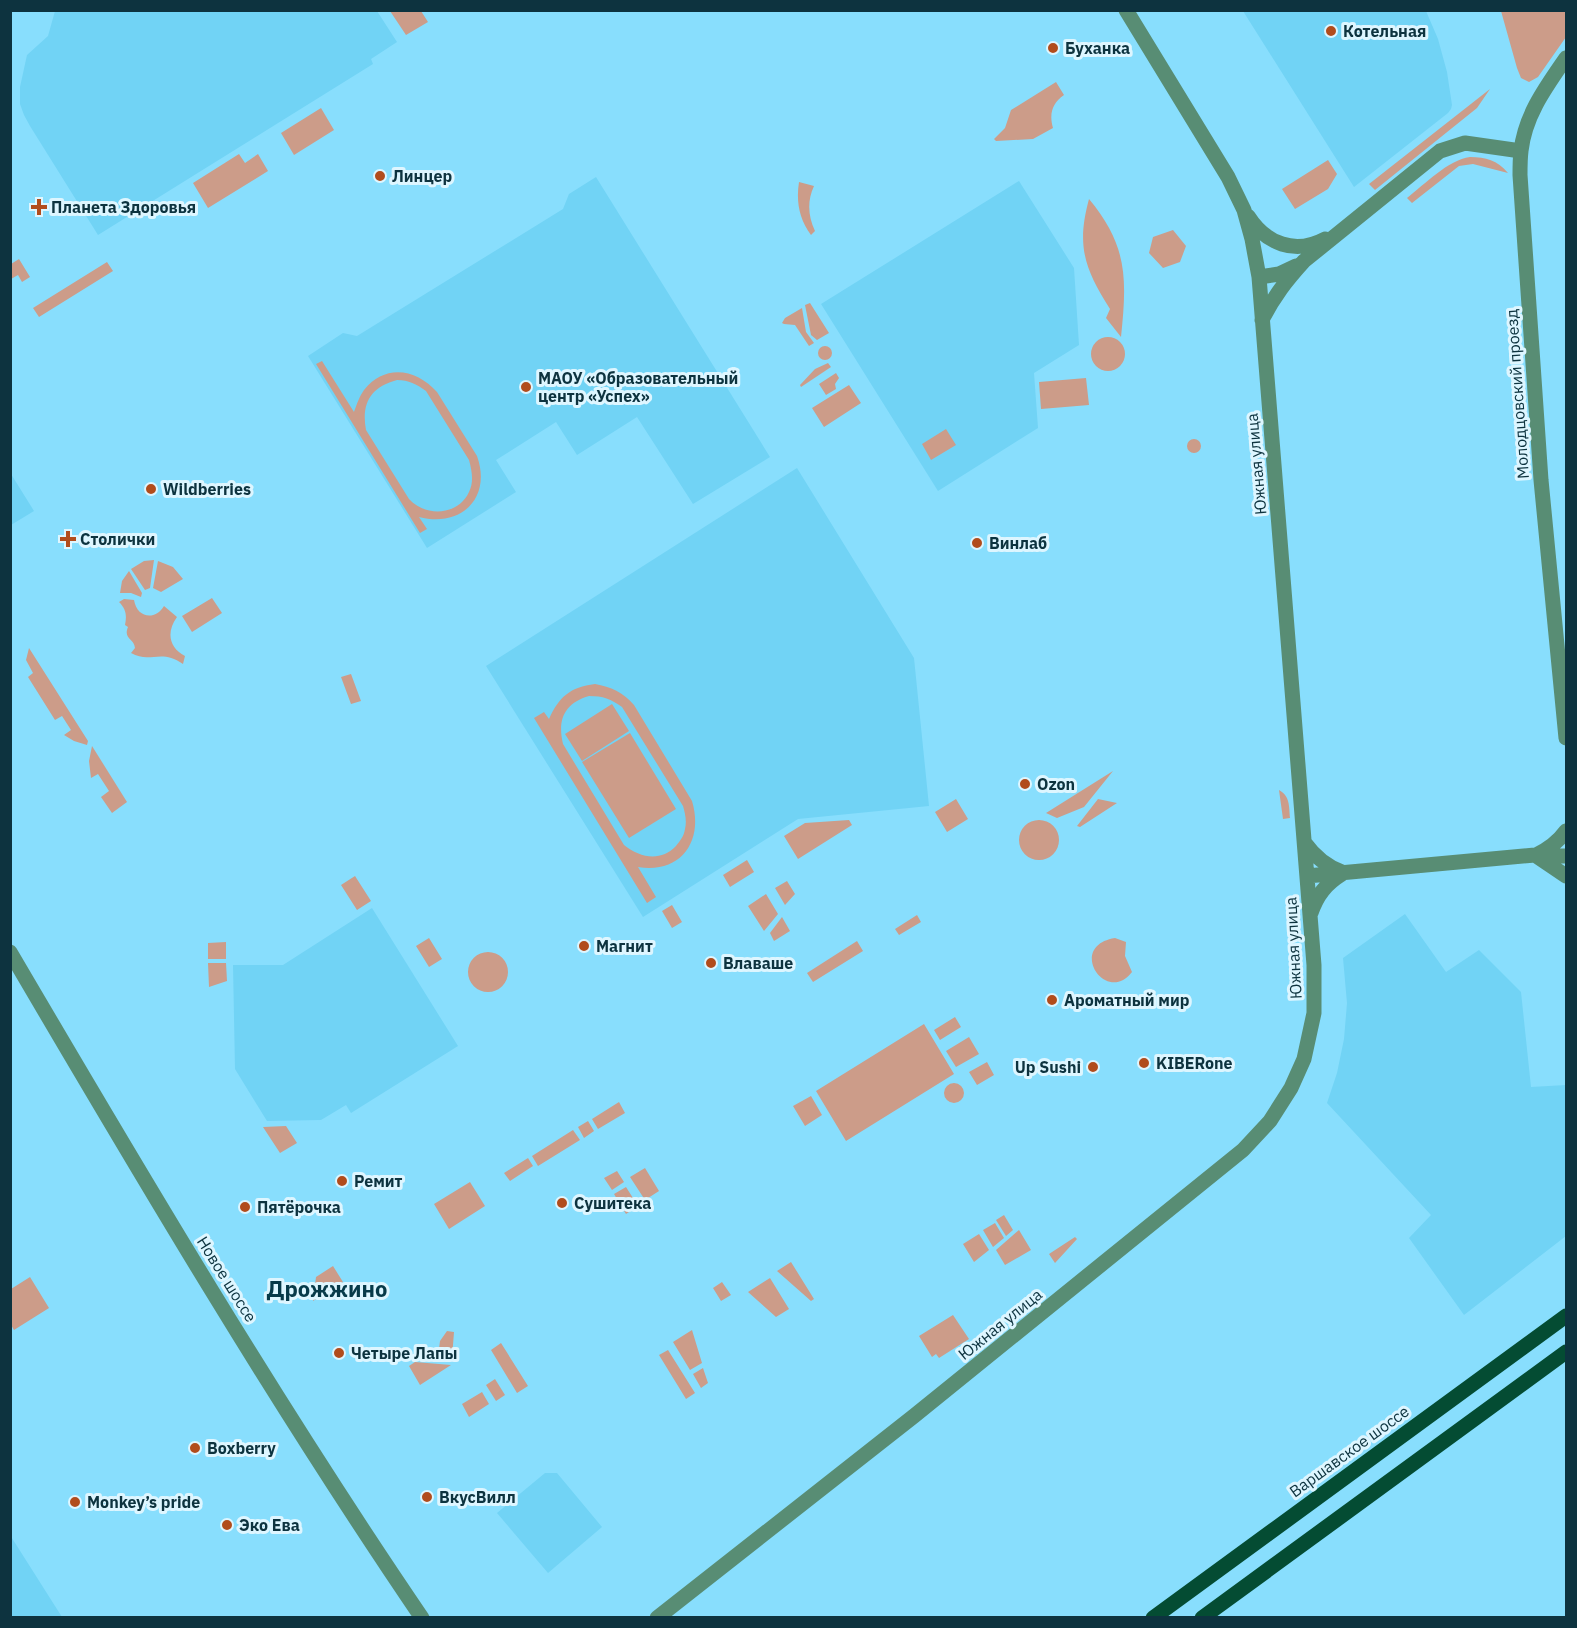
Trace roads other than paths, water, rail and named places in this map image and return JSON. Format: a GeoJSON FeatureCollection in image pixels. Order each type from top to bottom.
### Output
{"type":"FeatureCollection","features":[{"type":"Feature","properties":{"kind":"main road","name":"Варшавское шоссе"},"geometry":{"type":"LineString","coordinates":[[1154,1617],[1566,1316]]}},
{"type":"Feature","properties":{"kind":"main road"},"geometry":{"type":"LineString","coordinates":[[1202,1617],[1566,1352]]}},
{"type":"Feature","properties":{"kind":"street","name":"Южная улица"},"geometry":{"type":"LineString","coordinates":[[657,1617],[906,1422],[1243,1150],[1270,1121],[1291,1088],[1304,1059],[1315,1000],[1308,876],[1259,277],[1244,210],[1228,177],[1126,10]]}},
{"type":"Feature","properties":{"kind":"street","name":"Молодцовский проезд"},"geometry":{"type":"LineString","coordinates":[[1566,58],[1540,94],[1527,124],[1521,151],[1520,175],[1540,480],[1566,738]]}},
{"type":"Feature","properties":{"kind":"street"},"geometry":{"type":"LineString","coordinates":[[1262,320],[1273,298],[1304,261],[1440,151],[1465,142],[1521,151]]}},
{"type":"Feature","properties":{"kind":"street"},"geometry":{"type":"LineString","coordinates":[[1244,210],[1256,228],[1270,240],[1283,244],[1305,246],[1321,241],[1341,230]]}},
{"type":"Feature","properties":{"kind":"street"},"geometry":{"type":"LineString","coordinates":[[1259,277],[1279,274],[1304,261]]}},
{"type":"Feature","properties":{"kind":"street"},"geometry":{"type":"LineString","coordinates":[[1535,855],[1546,850],[1566,831]]}},
{"type":"Feature","properties":{"kind":"street"},"geometry":{"type":"LineString","coordinates":[[1305,843],[1322,862],[1345,873]]}},
{"type":"Feature","properties":{"kind":"street"},"geometry":{"type":"LineString","coordinates":[[1535,855],[1566,876]]}},
{"type":"Feature","properties":{"kind":"street"},"geometry":{"type":"LineString","coordinates":[[1308,876],[1535,855],[1566,856]]}},
{"type":"Feature","properties":{"kind":"street"},"geometry":{"type":"LineString","coordinates":[[1310,915],[1322,890],[1345,873]]}},
{"type":"Feature","properties":{"kind":"street","name":"Новое шоссе"},"geometry":{"type":"LineString","coordinates":[[10,952],[137,1167],[259,1366],[357,1522],[422,1617]]}},
{"type":"Feature","properties":{"kind":"place","name":"Котельная"},"geometry":{"type":"Point","coordinates":[1331,31]}},
{"type":"Feature","properties":{"kind":"place","name":"Буханка"},"geometry":{"type":"Point","coordinates":[1053,48]}},
{"type":"Feature","properties":{"kind":"place","name":"Линцер"},"geometry":{"type":"Point","coordinates":[380,176]}},
{"type":"Feature","properties":{"kind":"place","name":"Планета Здоровья"},"geometry":{"type":"Point","coordinates":[39,207]}},
{"type":"Feature","properties":{"kind":"place","name":"МАОУ «Образовательный центр «Успех»"},"geometry":{"type":"Point","coordinates":[526,387]}},
{"type":"Feature","properties":{"kind":"place","name":"Wildberries"},"geometry":{"type":"Point","coordinates":[151,489]}},
{"type":"Feature","properties":{"kind":"place","name":"Столички"},"geometry":{"type":"Point","coordinates":[68,539]}},
{"type":"Feature","properties":{"kind":"place","name":"Винлаб"},"geometry":{"type":"Point","coordinates":[977,543]}},
{"type":"Feature","properties":{"kind":"place","name":"Ozon"},"geometry":{"type":"Point","coordinates":[1025,784]}},
{"type":"Feature","properties":{"kind":"place","name":"Магнит"},"geometry":{"type":"Point","coordinates":[584,946]}},
{"type":"Feature","properties":{"kind":"place","name":"Влаваше"},"geometry":{"type":"Point","coordinates":[711,963]}},
{"type":"Feature","properties":{"kind":"place","name":"Ароматный мир"},"geometry":{"type":"Point","coordinates":[1052,1000]}},
{"type":"Feature","properties":{"kind":"place","name":"KIBERone"},"geometry":{"type":"Point","coordinates":[1144,1063]}},
{"type":"Feature","properties":{"kind":"place","name":"Up Sushi"},"geometry":{"type":"Point","coordinates":[1093,1067]}},
{"type":"Feature","properties":{"kind":"place","name":"Ремит"},"geometry":{"type":"Point","coordinates":[342,1181]}},
{"type":"Feature","properties":{"kind":"place","name":"Сушитека"},"geometry":{"type":"Point","coordinates":[562,1203]}},
{"type":"Feature","properties":{"kind":"place","name":"Пятёрочка"},"geometry":{"type":"Point","coordinates":[245,1207]}},
{"type":"Feature","properties":{"kind":"place","name":"Четыре Лапы"},"geometry":{"type":"Point","coordinates":[339,1353]}},
{"type":"Feature","properties":{"kind":"place","name":"Boxberry"},"geometry":{"type":"Point","coordinates":[195,1448]}},
{"type":"Feature","properties":{"kind":"place","name":"ВкусВилл"},"geometry":{"type":"Point","coordinates":[427,1497]}},
{"type":"Feature","properties":{"kind":"place","name":"Monkey’s pride"},"geometry":{"type":"Point","coordinates":[75,1502]}},
{"type":"Feature","properties":{"kind":"place","name":"Эко Ева"},"geometry":{"type":"Point","coordinates":[227,1525]}},
{"type":"Feature","properties":{"kind":"district","name":"Дрожжино"},"geometry":{"type":"Point","coordinates":[327,1289]}}]}
